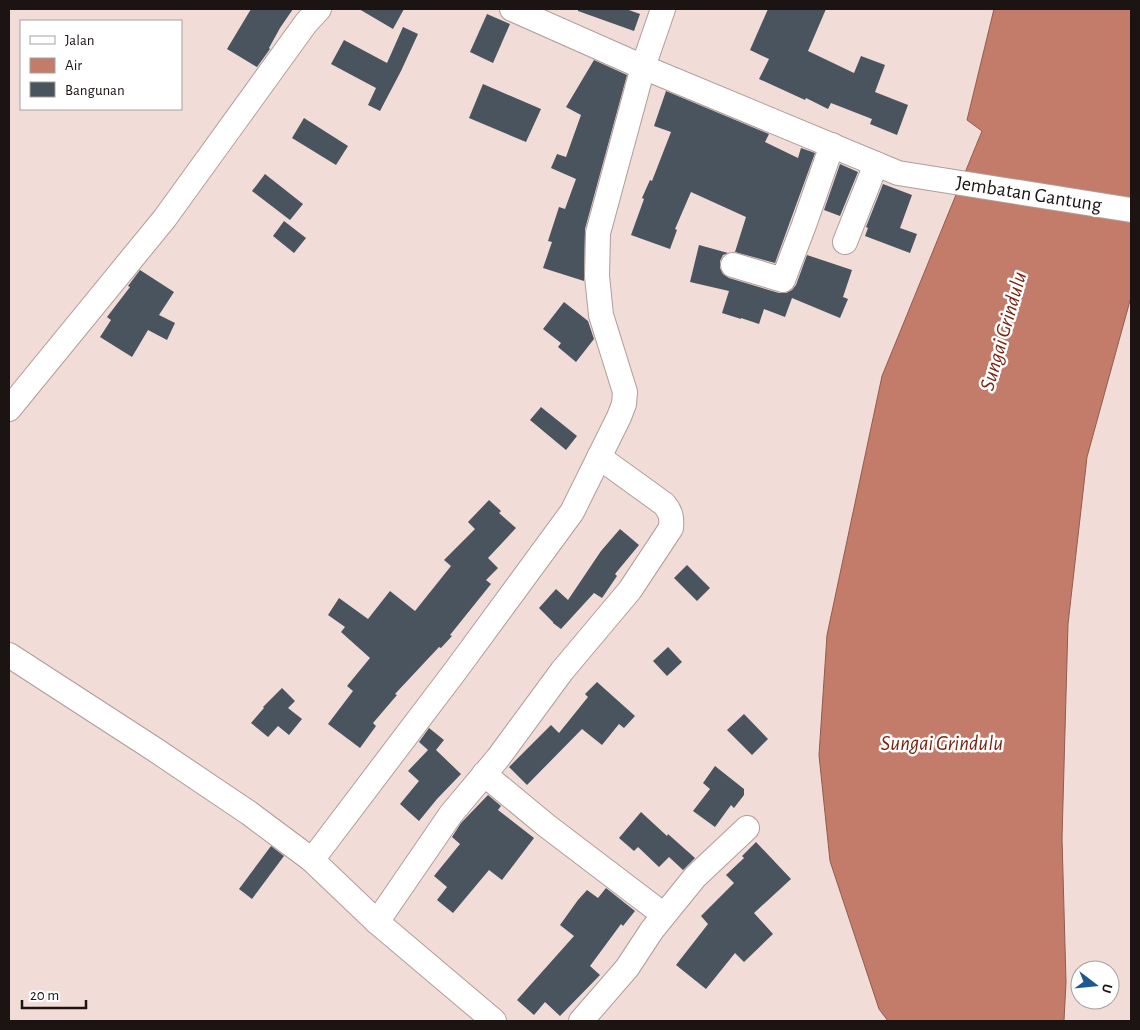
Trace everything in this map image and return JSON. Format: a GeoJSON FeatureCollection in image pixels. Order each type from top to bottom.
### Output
{"type":"FeatureCollection","features":[{"type":"Feature","properties":{"kind":"street"},"geometry":{"type":"LineString","coordinates":[[9,409],[165,218],[306,23],[319,9]]}},
{"type":"Feature","properties":{"kind":"street","name":"Jembatan Gantung"},"geometry":{"type":"LineString","coordinates":[[512,9],[643,67],[898,173],[1131,210]]}},
{"type":"Feature","properties":{"kind":"street"},"geometry":{"type":"LineString","coordinates":[[312,860],[456,670],[572,512],[619,417],[624,404],[625,392],[601,315],[597,276],[598,233],[643,67],[663,9]]}},
{"type":"Feature","properties":{"kind":"street"},"geometry":{"type":"LineString","coordinates":[[733,265],[783,280],[832,145]]}},
{"type":"Feature","properties":{"kind":"street"},"geometry":{"type":"LineString","coordinates":[[845,242],[876,164]]}},
{"type":"Feature","properties":{"kind":"street"},"geometry":{"type":"LineString","coordinates":[[377,922],[451,814],[498,758],[562,671],[630,590],[671,528],[672,518],[670,510],[664,504],[599,457]]}},
{"type":"Feature","properties":{"kind":"street"},"geometry":{"type":"LineString","coordinates":[[9,655],[154,749],[312,860],[377,922],[494,1021]]}},
{"type":"Feature","properties":{"kind":"street"},"geometry":{"type":"LineString","coordinates":[[484,774],[547,826],[664,915]]}},
{"type":"Feature","properties":{"kind":"street"},"geometry":{"type":"LineString","coordinates":[[581,1021],[627,968],[652,930],[695,877],[747,828]]}},
{"type":"Feature","properties":{"kind":"water","name":"Sungai Grindulu"},"geometry":{"type":"Polygon","coordinates":[[[994,9],[1131,9],[1131,297],[1087,457],[1068,624],[1062,838],[1066,982],[1064,1021],[888,1021],[879,1009],[830,861],[819,755],[827,635],[882,376],[982,131],[967,120],[994,9]]]}},
{"type":"Feature","properties":{"kind":"building"},"geometry":{"type":"Polygon","coordinates":[[[251,9],[293,9],[280,28],[270,49],[257,67],[227,49],[251,9]]]}},
{"type":"Feature","properties":{"kind":"building"},"geometry":{"type":"Polygon","coordinates":[[[359,9],[404,9],[393,29],[359,9]]]}},
{"type":"Feature","properties":{"kind":"building"},"geometry":{"type":"Polygon","coordinates":[[[578,9],[626,9],[640,14],[634,31],[578,11],[578,9]]]}},
{"type":"Feature","properties":{"kind":"building"},"geometry":{"type":"Polygon","coordinates":[[[768,9],[826,9],[808,51],[854,73],[861,56],[885,65],[875,92],[908,105],[897,135],[870,124],[872,119],[831,103],[828,109],[759,79],[769,59],[750,50],[768,9]]]}},
{"type":"Feature","properties":{"kind":"building"},"geometry":{"type":"Polygon","coordinates":[[[487,14],[510,24],[493,63],[470,52],[487,14]]]}},
{"type":"Feature","properties":{"kind":"building"},"geometry":{"type":"Polygon","coordinates":[[[403,27],[418,34],[380,111],[368,105],[376,88],[331,64],[344,40],[387,63],[403,27]]]}},
{"type":"Feature","properties":{"kind":"building"},"geometry":{"type":"Polygon","coordinates":[[[594,60],[627,75],[585,229],[584,281],[543,268],[552,242],[548,241],[559,207],[565,209],[576,179],[551,168],[557,154],[566,157],[581,115],[566,107],[594,60]]]}},
{"type":"Feature","properties":{"kind":"building"},"geometry":{"type":"Polygon","coordinates":[[[483,84],[541,109],[526,142],[469,118],[483,84]]]}},
{"type":"Feature","properties":{"kind":"building"},"geometry":{"type":"Polygon","coordinates":[[[666,91],[769,134],[765,142],[798,158],[801,148],[815,153],[775,263],[735,252],[746,217],[691,192],[675,229],[677,230],[670,249],[631,235],[644,199],[642,198],[650,180],[652,181],[671,132],[654,126],[666,91]]]}},
{"type":"Feature","properties":{"kind":"building"},"geometry":{"type":"Polygon","coordinates":[[[304,118],[348,146],[336,165],[292,138],[304,118]]]}},
{"type":"Feature","properties":{"kind":"building"},"geometry":{"type":"Polygon","coordinates":[[[840,164],[858,172],[840,216],[824,210],[840,164]]]}},
{"type":"Feature","properties":{"kind":"building"},"geometry":{"type":"Polygon","coordinates":[[[265,174],[303,204],[290,220],[252,191],[265,174]]]}},
{"type":"Feature","properties":{"kind":"building"},"geometry":{"type":"Polygon","coordinates":[[[883,184],[912,195],[900,228],[917,234],[910,253],[865,236],[868,228],[866,227],[883,184]]]}},
{"type":"Feature","properties":{"kind":"building"},"geometry":{"type":"Polygon","coordinates":[[[284,221],[306,238],[294,253],[273,236],[284,221]]]}},
{"type":"Feature","properties":{"kind":"building"},"geometry":{"type":"Polygon","coordinates":[[[699,245],[728,253],[723,255],[720,261],[720,268],[723,274],[729,278],[779,293],[786,293],[796,285],[807,255],[852,270],[843,297],[848,299],[840,318],[792,298],[785,317],[764,309],[759,324],[722,313],[729,291],[690,282],[699,245]]]}},
{"type":"Feature","properties":{"kind":"building"},"geometry":{"type":"Polygon","coordinates":[[[140,270],[174,292],[159,315],[175,323],[167,340],[148,330],[132,357],[100,337],[111,320],[107,317],[130,287],[128,286],[140,270]]]}},
{"type":"Feature","properties":{"kind":"building"},"geometry":{"type":"Polygon","coordinates":[[[564,302],[588,321],[594,339],[576,362],[558,347],[561,343],[543,329],[564,302]]]}},
{"type":"Feature","properties":{"kind":"building"},"geometry":{"type":"Polygon","coordinates":[[[541,407],[577,436],[566,450],[530,420],[541,407]]]}},
{"type":"Feature","properties":{"kind":"building"},"geometry":{"type":"Polygon","coordinates":[[[489,500],[501,511],[499,513],[516,528],[488,558],[498,568],[486,580],[491,584],[450,635],[452,636],[441,648],[439,647],[395,694],[397,695],[373,723],[376,726],[360,748],[328,724],[353,691],[347,686],[370,658],[341,632],[345,627],[328,615],[339,598],[368,619],[390,591],[415,611],[451,566],[444,560],[475,529],[468,522],[489,500]]]}},
{"type":"Feature","properties":{"kind":"building"},"geometry":{"type":"Polygon","coordinates":[[[620,529],[639,545],[615,574],[617,576],[602,598],[594,593],[561,629],[539,608],[556,589],[568,600],[601,551],[620,529]]]}},
{"type":"Feature","properties":{"kind":"building"},"geometry":{"type":"Polygon","coordinates":[[[687,565],[710,588],[697,601],[674,578],[687,565]]]}},
{"type":"Feature","properties":{"kind":"building"},"geometry":{"type":"Polygon","coordinates":[[[668,647],[682,662],[667,676],[653,661],[668,647]]]}},
{"type":"Feature","properties":{"kind":"building"},"geometry":{"type":"Polygon","coordinates":[[[597,682],[635,716],[624,728],[619,724],[602,745],[582,729],[527,785],[509,767],[551,725],[559,733],[588,697],[585,694],[597,682]]]}},
{"type":"Feature","properties":{"kind":"building"},"geometry":{"type":"Polygon","coordinates":[[[282,688],[295,701],[288,708],[302,719],[289,735],[278,726],[268,737],[251,723],[263,707],[282,688]]]}},
{"type":"Feature","properties":{"kind":"building"},"geometry":{"type":"Polygon","coordinates":[[[744,714],[768,739],[752,755],[727,730],[744,714]]]}},
{"type":"Feature","properties":{"kind":"building"},"geometry":{"type":"Polygon","coordinates":[[[429,728],[444,740],[436,750],[461,774],[419,821],[400,804],[419,781],[408,771],[428,750],[419,742],[429,728]]]}},
{"type":"Feature","properties":{"kind":"building"},"geometry":{"type":"Polygon","coordinates":[[[715,766],[744,789],[744,795],[734,808],[731,805],[715,827],[693,811],[710,789],[703,783],[715,766]]]}},
{"type":"Feature","properties":{"kind":"building"},"geometry":{"type":"Polygon","coordinates":[[[488,795],[501,806],[498,810],[534,838],[502,880],[489,870],[453,913],[437,900],[447,887],[434,876],[460,844],[452,837],[461,823],[488,795]]]}},
{"type":"Feature","properties":{"kind":"building"},"geometry":{"type":"Polygon","coordinates":[[[641,812],[695,858],[683,870],[669,857],[659,867],[638,847],[634,851],[619,838],[641,812]]]}},
{"type":"Feature","properties":{"kind":"building"},"geometry":{"type":"Polygon","coordinates":[[[756,842],[791,879],[754,913],[773,934],[744,962],[735,953],[706,989],[676,965],[708,924],[701,916],[734,883],[726,875],[744,858],[742,856],[756,842]]]}},
{"type":"Feature","properties":{"kind":"building"},"geometry":{"type":"Polygon","coordinates":[[[271,846],[284,856],[252,899],[239,889],[271,846]]]}},
{"type":"Feature","properties":{"kind":"building"},"geometry":{"type":"Polygon","coordinates":[[[606,888],[635,911],[623,926],[621,924],[590,966],[600,975],[560,1016],[545,1002],[534,1015],[517,1000],[574,936],[560,925],[578,900],[587,890],[598,898],[606,888]]]}}]}
